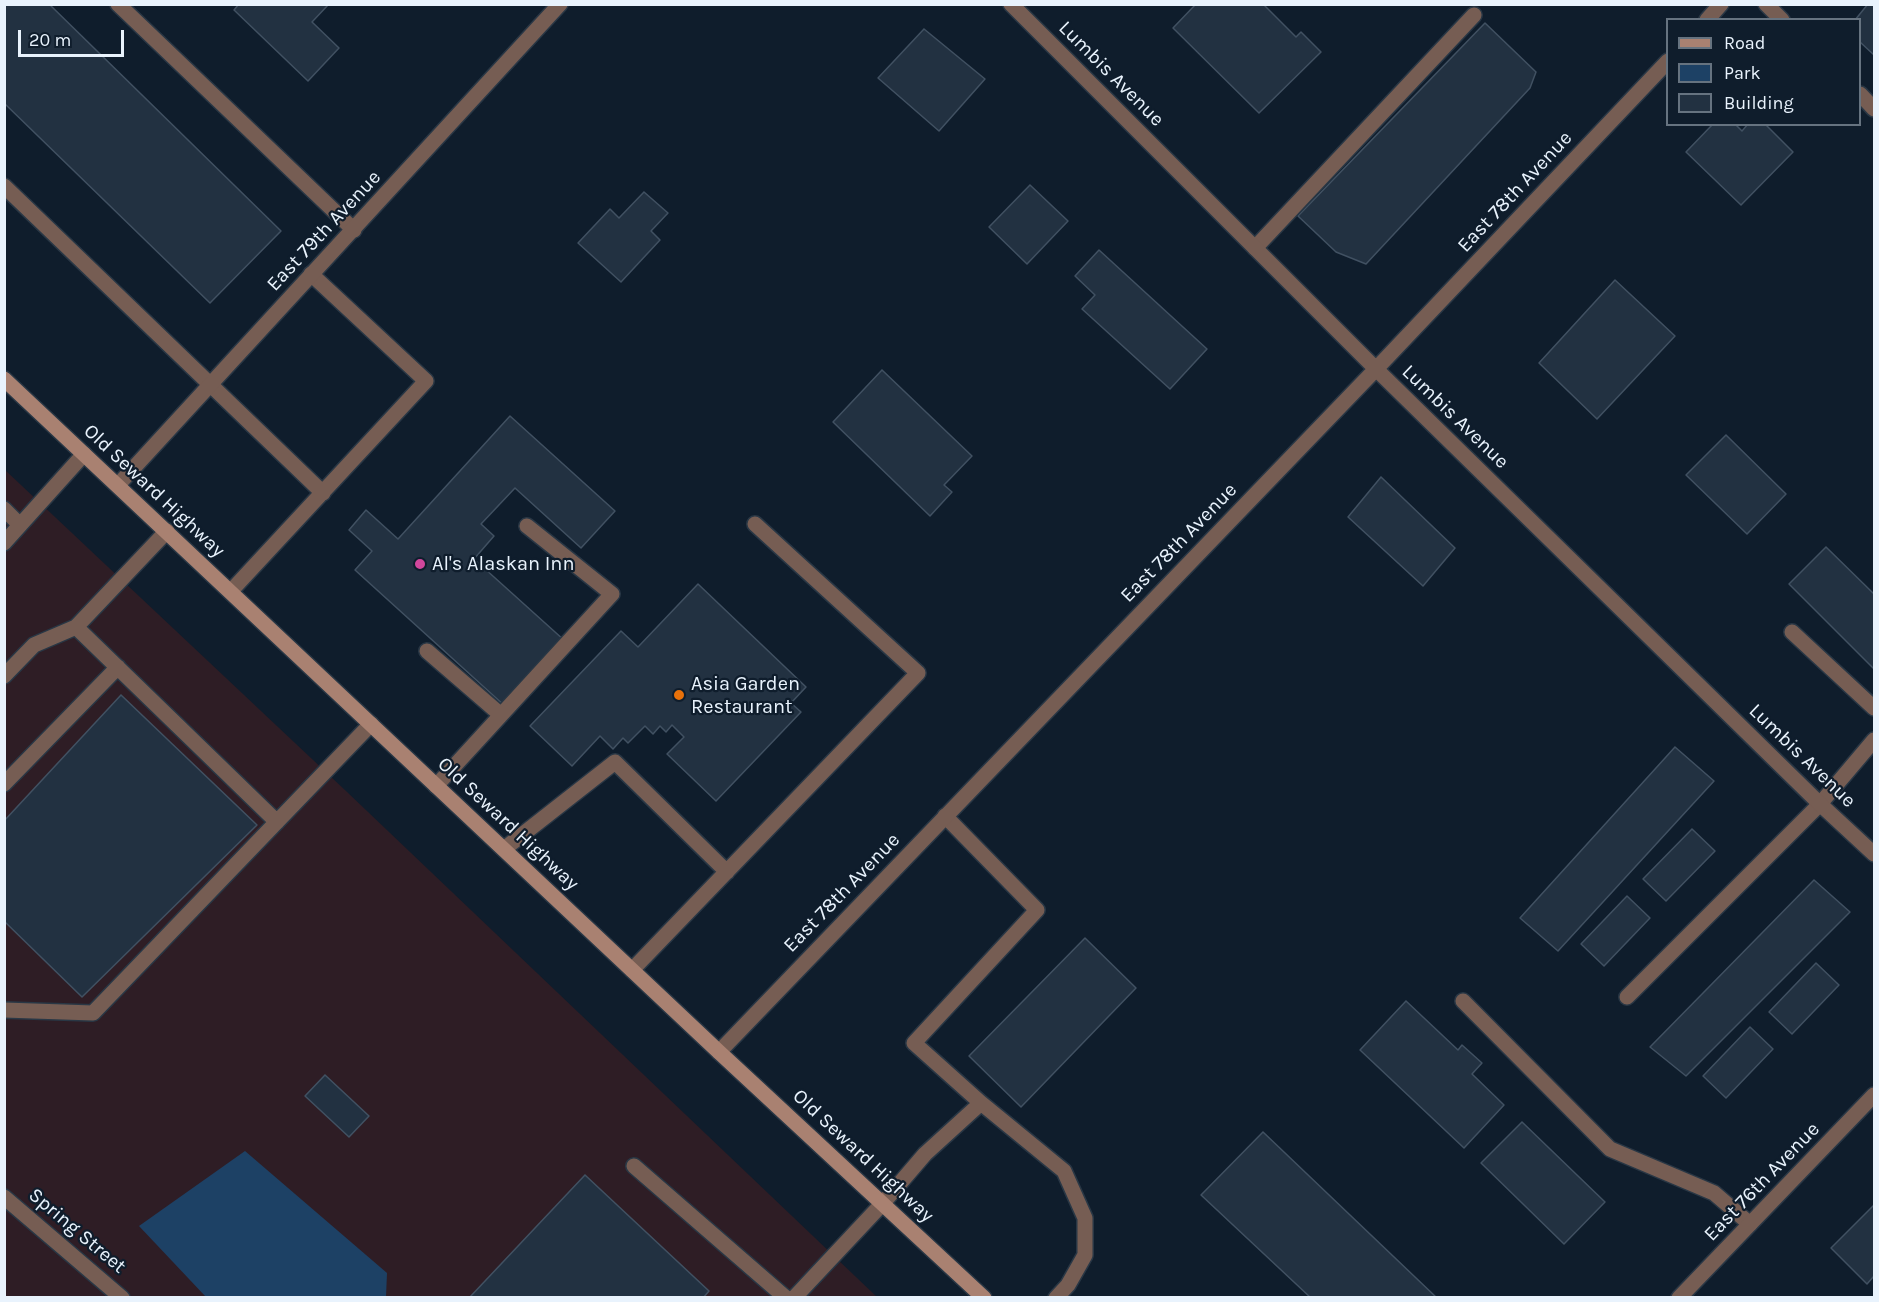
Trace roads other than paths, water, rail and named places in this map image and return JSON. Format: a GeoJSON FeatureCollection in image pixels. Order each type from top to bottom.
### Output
{"type":"FeatureCollection","features":[{"type":"Feature","properties":{"kind":"main road","name":"Old Seward Highway"},"geometry":{"type":"LineString","coordinates":[[4,379],[718,1052],[984,1298]]}},
{"type":"Feature","properties":{"kind":"street"},"geometry":{"type":"LineString","coordinates":[[118,4],[354,230]]}},
{"type":"Feature","properties":{"kind":"street","name":"East 79th Avenue"},"geometry":{"type":"LineString","coordinates":[[118,485],[560,4]]}},
{"type":"Feature","properties":{"kind":"street","name":"Lumbis Avenue"},"geometry":{"type":"LineString","coordinates":[[1011,4],[1376,369],[1820,804],[1875,854]]}},
{"type":"Feature","properties":{"kind":"street"},"geometry":{"type":"LineString","coordinates":[[1709,18],[1721,4]]}},
{"type":"Feature","properties":{"kind":"street"},"geometry":{"type":"LineString","coordinates":[[1767,4],[1780,18]]}},
{"type":"Feature","properties":{"kind":"street"},"geometry":{"type":"LineString","coordinates":[[1255,248],[1474,15]]}},
{"type":"Feature","properties":{"kind":"street","name":"East 78th Avenue"},"geometry":{"type":"LineString","coordinates":[[718,1052],[1376,369],[1666,63]]}},
{"type":"Feature","properties":{"kind":"street"},"geometry":{"type":"LineString","coordinates":[[1861,95],[1875,109]]}},
{"type":"Feature","properties":{"kind":"street"},"geometry":{"type":"LineString","coordinates":[[4,186],[323,493]]}},
{"type":"Feature","properties":{"kind":"street"},"geometry":{"type":"LineString","coordinates":[[231,591],[426,381],[311,274]]}},
{"type":"Feature","properties":{"kind":"street"},"geometry":{"type":"LineString","coordinates":[[4,543],[84,453]]}},
{"type":"Feature","properties":{"kind":"street"},"geometry":{"type":"LineString","coordinates":[[4,509],[20,525]]}},
{"type":"Feature","properties":{"kind":"street"},"geometry":{"type":"LineString","coordinates":[[632,970],[918,673],[755,524]]}},
{"type":"Feature","properties":{"kind":"street"},"geometry":{"type":"LineString","coordinates":[[436,786],[612,594],[527,526]]}},
{"type":"Feature","properties":{"kind":"street"},"geometry":{"type":"LineString","coordinates":[[4,676],[34,645],[76,627],[167,531]]}},
{"type":"Feature","properties":{"kind":"street"},"geometry":{"type":"LineString","coordinates":[[76,627],[276,822]]}},
{"type":"Feature","properties":{"kind":"street"},"geometry":{"type":"LineString","coordinates":[[1792,632],[1875,708]]}},
{"type":"Feature","properties":{"kind":"street"},"geometry":{"type":"LineString","coordinates":[[427,651],[501,715]]}},
{"type":"Feature","properties":{"kind":"street"},"geometry":{"type":"LineString","coordinates":[[4,784],[118,667]]}},
{"type":"Feature","properties":{"kind":"street"},"geometry":{"type":"LineString","coordinates":[[4,1010],[93,1013],[371,724]]}},
{"type":"Feature","properties":{"kind":"street"},"geometry":{"type":"LineString","coordinates":[[1627,997],[1820,804],[1875,740]]}},
{"type":"Feature","properties":{"kind":"street"},"geometry":{"type":"LineString","coordinates":[[504,849],[615,762],[727,872]]}},
{"type":"Feature","properties":{"kind":"street"},"geometry":{"type":"LineString","coordinates":[[945,816],[1037,910],[914,1042],[981,1103],[1064,1171],[1085,1218],[1085,1255],[1068,1285],[1056,1298]]}},
{"type":"Feature","properties":{"kind":"street"},"geometry":{"type":"LineString","coordinates":[[1463,1001],[1610,1149],[1714,1193],[1750,1224]]}},
{"type":"Feature","properties":{"kind":"street","name":"East 76th Avenue"},"geometry":{"type":"LineString","coordinates":[[1679,1298],[1875,1095]]}},
{"type":"Feature","properties":{"kind":"street"},"geometry":{"type":"LineString","coordinates":[[794,1298],[883,1203],[925,1154],[981,1103]]}},
{"type":"Feature","properties":{"kind":"street"},"geometry":{"type":"LineString","coordinates":[[634,1166],[786,1298]]}},
{"type":"Feature","properties":{"kind":"street","name":"Spring Street"},"geometry":{"type":"LineString","coordinates":[[4,1197],[122,1298]]}},
{"type":"Feature","properties":{"kind":"place","name":"Al's Alaskan Inn"},"geometry":{"type":"Point","coordinates":[420,564]}},
{"type":"Feature","properties":{"kind":"place","name":"Asia Garden Restaurant"},"geometry":{"type":"Point","coordinates":[679,695]}}]}
